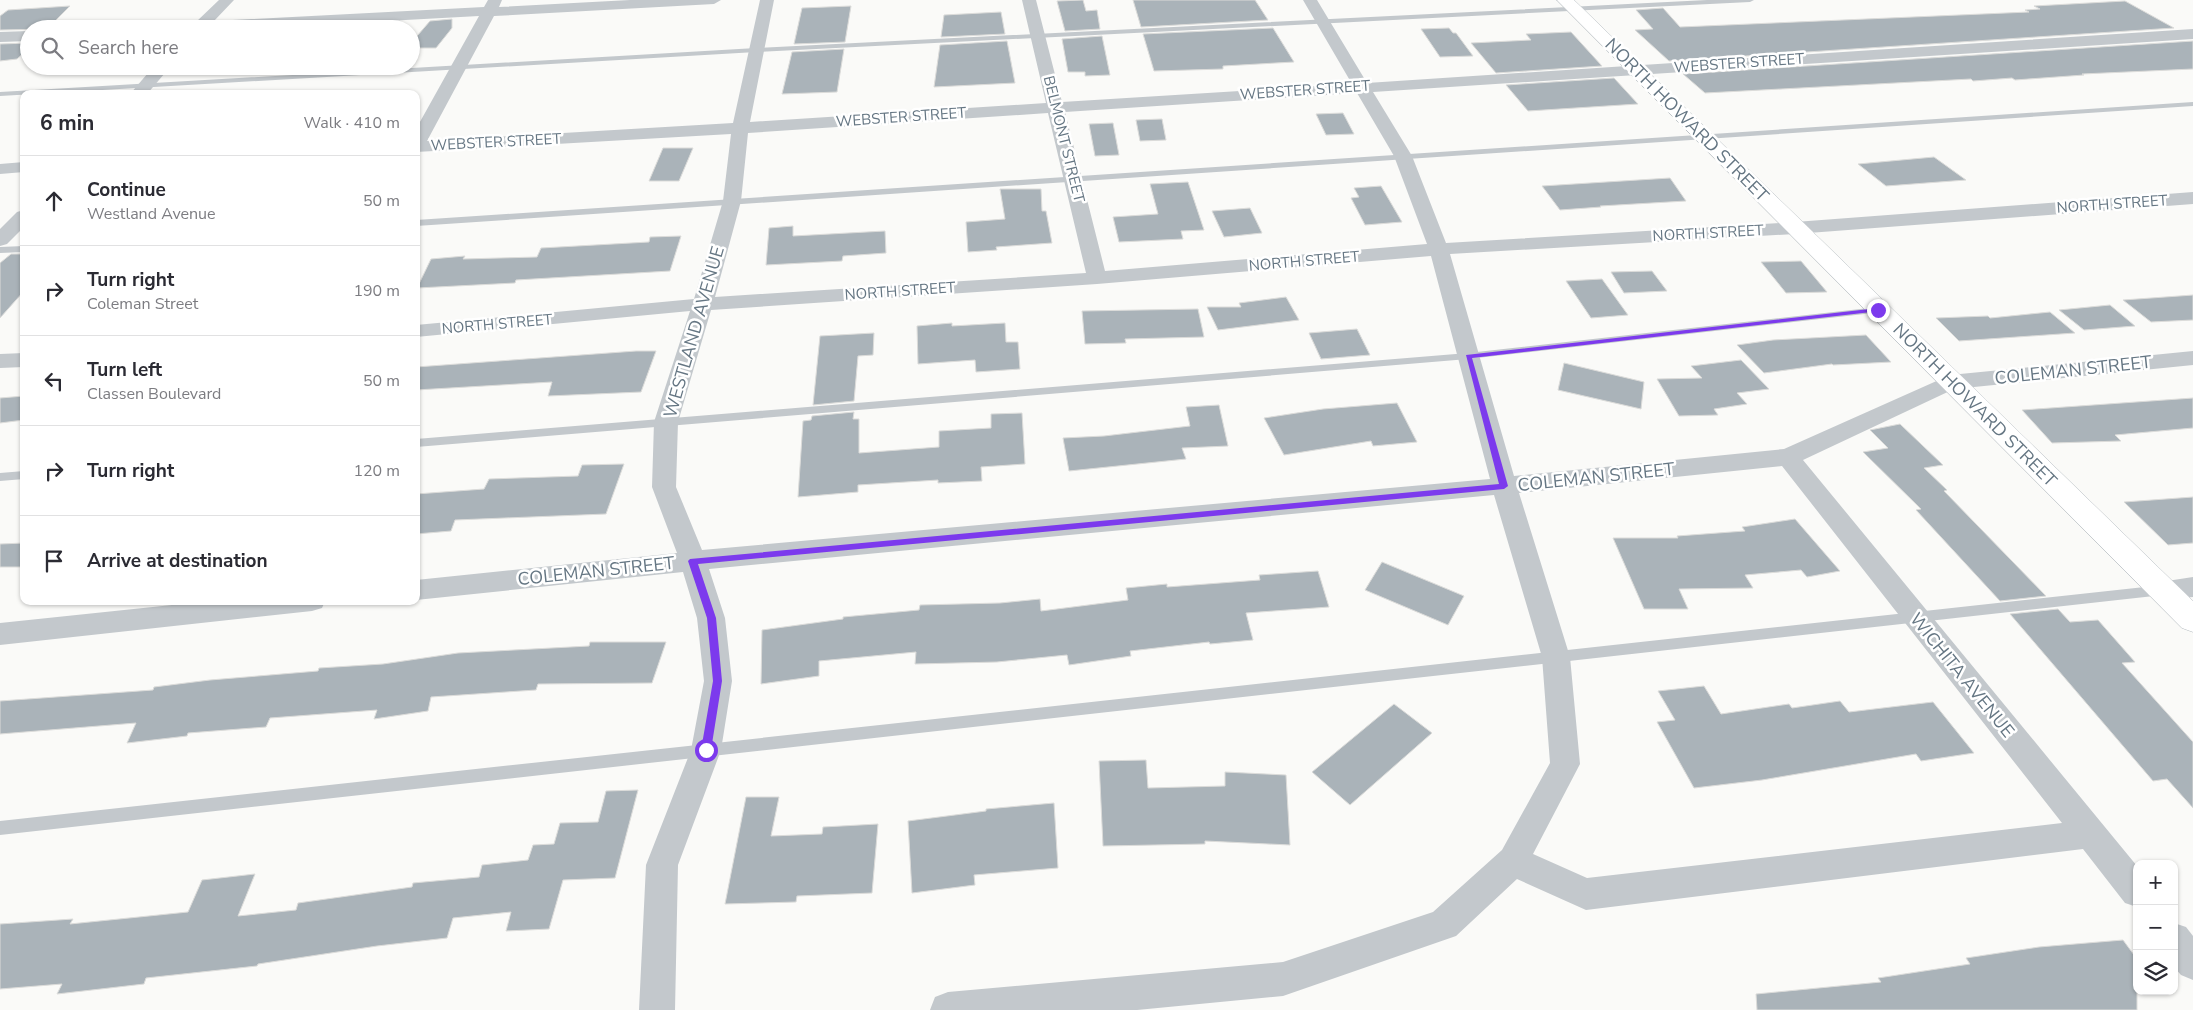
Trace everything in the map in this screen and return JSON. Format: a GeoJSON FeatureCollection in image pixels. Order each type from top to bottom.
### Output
{"type":"FeatureCollection","features":[{"type":"Feature","properties":{"kind":"street"},"geometry":{"type":"LineString","coordinates":[[206,20],[227,0]]}},
{"type":"Feature","properties":{"kind":"street"},"geometry":{"type":"LineString","coordinates":[[292,20],[492,5],[714,0]]}},
{"type":"Feature","properties":{"kind":"street","name":"WESTLAND AVENUE"},"geometry":{"type":"LineString","coordinates":[[657,1010],[662,865],[706,750],[718,681],[711,618],[693,561],[664,487],[666,422],[703,304],[732,201],[740,128],[767,0]]}},
{"type":"Feature","properties":{"kind":"street","name":"BELMONT STREET"},"geometry":{"type":"LineString","coordinates":[[1029,0],[1098,278]]}},
{"type":"Feature","properties":{"kind":"street"},"geometry":{"type":"LineString","coordinates":[[420,139],[492,5]]}},
{"type":"Feature","properties":{"kind":"street","name":"NORTH HOWARD STREET"},"geometry":{"type":"LineString","coordinates":[[1570,5],[2193,620]]}},
{"type":"Feature","properties":{"kind":"street"},"geometry":{"type":"LineString","coordinates":[[948,1010],[1284,979],[1444,925],[1513,861],[1565,764],[1556,657],[1504,486],[1439,249],[1403,156],[1317,10]]}},
{"type":"Feature","properties":{"kind":"street","name":"WEBSTER STREET"},"geometry":{"type":"LineString","coordinates":[[420,146],[740,128],[1363,86],[2193,34]]}},
{"type":"Feature","properties":{"kind":"street"},"geometry":{"type":"LineString","coordinates":[[0,37],[20,36]]}},
{"type":"Feature","properties":{"kind":"street"},"geometry":{"type":"LineString","coordinates":[[142,90],[156,75]]}},
{"type":"Feature","properties":{"kind":"street"},"geometry":{"type":"LineString","coordinates":[[0,169],[20,168]]}},
{"type":"Feature","properties":{"kind":"street","name":"NORTH STREET"},"geometry":{"type":"LineString","coordinates":[[420,331],[703,304],[1098,278],[1439,249],[1795,228],[2193,198]]}},
{"type":"Feature","properties":{"kind":"street"},"geometry":{"type":"LineString","coordinates":[[0,240],[20,220]]}},
{"type":"Feature","properties":{"kind":"street","name":"COLEMAN STREET"},"geometry":{"type":"LineString","coordinates":[[420,590],[693,561],[1504,486],[1788,457],[1950,382],[2193,358]]}},
{"type":"Feature","properties":{"kind":"street"},"geometry":{"type":"LineString","coordinates":[[0,361],[20,360]]}},
{"type":"Feature","properties":{"kind":"street","name":"WICHITA AVENUE"},"geometry":{"type":"LineString","coordinates":[[1788,457],[2133,887]]}},
{"type":"Feature","properties":{"kind":"street"},"geometry":{"type":"LineString","coordinates":[[2164,590],[2193,587]]}},
{"type":"Feature","properties":{"kind":"street"},"geometry":{"type":"LineString","coordinates":[[0,634],[274,605]]}},
{"type":"Feature","properties":{"kind":"street"},"geometry":{"type":"LineString","coordinates":[[1513,861],[1586,894],[2090,834]]}},
{"type":"Feature","properties":{"kind":"street"},"geometry":{"type":"LineString","coordinates":[[2178,944],[2193,963]]}},
{"type":"Feature","properties":{"kind":"lane"},"geometry":{"type":"LineString","coordinates":[[420,71],[756,50],[1038,36],[1317,10],[1750,0]]}},
{"type":"Feature","properties":{"kind":"lane"},"geometry":{"type":"LineString","coordinates":[[142,90],[357,75]]}},
{"type":"Feature","properties":{"kind":"lane"},"geometry":{"type":"LineString","coordinates":[[0,94],[20,93]]}},
{"type":"Feature","properties":{"kind":"lane"},"geometry":{"type":"LineString","coordinates":[[420,223],[2193,104]]}},
{"type":"Feature","properties":{"kind":"lane"},"geometry":{"type":"LineString","coordinates":[[0,250],[20,249]]}},
{"type":"Feature","properties":{"kind":"lane"},"geometry":{"type":"LineString","coordinates":[[420,443],[1468,356],[1878,310]]}},
{"type":"Feature","properties":{"kind":"lane"},"geometry":{"type":"LineString","coordinates":[[0,477],[20,475]]}},
{"type":"Feature","properties":{"kind":"lane"},"geometry":{"type":"LineString","coordinates":[[0,828],[2164,590]]}},
{"type":"Feature","properties":{"kind":"building"},"geometry":{"type":"Polygon","coordinates":[[[1083,0],[1086,11],[1097,10],[1100,29],[1065,31],[1057,1],[1083,0]]]}},
{"type":"Feature","properties":{"kind":"building"},"geometry":{"type":"Polygon","coordinates":[[[1133,0],[1255,0],[1268,20],[1141,27],[1133,0]]]}},
{"type":"Feature","properties":{"kind":"building"},"geometry":{"type":"Polygon","coordinates":[[[2125,1],[2174,28],[1669,61],[1635,30],[1653,29],[1636,10],[1663,8],[1680,27],[2029,12],[2025,10],[2040,9],[2034,6],[2125,1]]]}},
{"type":"Feature","properties":{"kind":"building"},"geometry":{"type":"Polygon","coordinates":[[[70,6],[56,20],[20,20],[20,30],[0,30],[0,16],[8,10],[70,6]]]}},
{"type":"Feature","properties":{"kind":"building"},"geometry":{"type":"Polygon","coordinates":[[[851,6],[845,42],[794,44],[802,8],[851,6]]]}},
{"type":"Feature","properties":{"kind":"building"},"geometry":{"type":"Polygon","coordinates":[[[1001,12],[1005,34],[941,37],[944,15],[1001,12]]]}},
{"type":"Feature","properties":{"kind":"building"},"geometry":{"type":"Polygon","coordinates":[[[452,19],[452,28],[436,48],[420,48],[420,33],[430,21],[452,19]]]}},
{"type":"Feature","properties":{"kind":"building"},"geometry":{"type":"Polygon","coordinates":[[[1273,28],[1294,62],[1223,66],[1223,69],[1154,71],[1143,34],[1273,28]]]}},
{"type":"Feature","properties":{"kind":"building"},"geometry":{"type":"Polygon","coordinates":[[[1449,28],[1453,33],[1456,33],[1473,56],[1440,57],[1421,29],[1449,28]]]}},
{"type":"Feature","properties":{"kind":"building"},"geometry":{"type":"Polygon","coordinates":[[[1571,32],[1602,66],[1496,73],[1471,43],[1531,40],[1526,34],[1571,32]]]}},
{"type":"Feature","properties":{"kind":"building"},"geometry":{"type":"Polygon","coordinates":[[[1102,36],[1110,75],[1085,76],[1085,72],[1068,72],[1062,39],[1102,36]]]}},
{"type":"Feature","properties":{"kind":"building"},"geometry":{"type":"Polygon","coordinates":[[[1007,41],[1015,83],[934,87],[940,45],[1007,41]]]}},
{"type":"Feature","properties":{"kind":"building"},"geometry":{"type":"Polygon","coordinates":[[[2193,41],[2193,69],[2082,74],[2084,75],[2015,80],[2012,78],[1973,81],[1971,79],[1705,93],[1683,74],[2193,41]]]}},
{"type":"Feature","properties":{"kind":"building"},"geometry":{"type":"Polygon","coordinates":[[[20,43],[20,56],[17,59],[0,61],[0,44],[20,43]]]}},
{"type":"Feature","properties":{"kind":"building"},"geometry":{"type":"Polygon","coordinates":[[[844,49],[837,92],[782,94],[792,52],[844,49]]]}},
{"type":"Feature","properties":{"kind":"building"},"geometry":{"type":"Polygon","coordinates":[[[1614,78],[1638,104],[1528,111],[1506,85],[1614,78]]]}},
{"type":"Feature","properties":{"kind":"building"},"geometry":{"type":"Polygon","coordinates":[[[1343,113],[1354,134],[1326,135],[1316,114],[1343,113]]]}},
{"type":"Feature","properties":{"kind":"building"},"geometry":{"type":"Polygon","coordinates":[[[1162,119],[1166,140],[1140,141],[1136,120],[1162,119]]]}},
{"type":"Feature","properties":{"kind":"building"},"geometry":{"type":"Polygon","coordinates":[[[1113,123],[1119,155],[1095,156],[1089,124],[1113,123]]]}},
{"type":"Feature","properties":{"kind":"building"},"geometry":{"type":"Polygon","coordinates":[[[663,148],[693,148],[679,181],[649,181],[663,148]]]}},
{"type":"Feature","properties":{"kind":"building"},"geometry":{"type":"Polygon","coordinates":[[[1934,157],[1966,180],[1886,186],[1858,164],[1934,157]]]}},
{"type":"Feature","properties":{"kind":"building"},"geometry":{"type":"Polygon","coordinates":[[[1670,178],[1686,201],[1560,210],[1542,186],[1670,178]]]}},
{"type":"Feature","properties":{"kind":"building"},"geometry":{"type":"Polygon","coordinates":[[[1188,182],[1204,230],[1181,231],[1183,239],[1119,242],[1113,217],[1158,214],[1150,184],[1188,182]]]}},
{"type":"Feature","properties":{"kind":"building"},"geometry":{"type":"Polygon","coordinates":[[[1381,186],[1402,222],[1365,225],[1351,198],[1359,197],[1354,188],[1381,186]]]}},
{"type":"Feature","properties":{"kind":"building"},"geometry":{"type":"Polygon","coordinates":[[[1000,189],[1041,189],[1042,211],[1046,211],[1052,243],[996,247],[997,250],[968,252],[966,222],[1005,219],[1000,189]]]}},
{"type":"Feature","properties":{"kind":"building"},"geometry":{"type":"Polygon","coordinates":[[[1250,208],[1262,233],[1224,237],[1212,211],[1250,208]]]}},
{"type":"Feature","properties":{"kind":"building"},"geometry":{"type":"Polygon","coordinates":[[[793,226],[793,236],[885,231],[886,253],[843,256],[842,261],[766,265],[769,228],[793,226]]]}},
{"type":"Feature","properties":{"kind":"building"},"geometry":{"type":"Polygon","coordinates":[[[681,236],[670,271],[516,280],[515,283],[420,288],[420,282],[431,259],[465,256],[463,259],[537,257],[541,248],[649,242],[650,237],[681,236]]]}},
{"type":"Feature","properties":{"kind":"building"},"geometry":{"type":"Polygon","coordinates":[[[11,254],[20,254],[20,296],[0,318],[0,263],[11,254]]]}},
{"type":"Feature","properties":{"kind":"building"},"geometry":{"type":"Polygon","coordinates":[[[1801,261],[1827,292],[1786,293],[1761,262],[1801,261]]]}},
{"type":"Feature","properties":{"kind":"building"},"geometry":{"type":"Polygon","coordinates":[[[1652,271],[1667,291],[1624,293],[1611,272],[1652,271]]]}},
{"type":"Feature","properties":{"kind":"building"},"geometry":{"type":"Polygon","coordinates":[[[1602,279],[1628,315],[1591,318],[1566,281],[1602,279]]]}},
{"type":"Feature","properties":{"kind":"building"},"geometry":{"type":"Polygon","coordinates":[[[2193,295],[2193,320],[2151,322],[2123,300],[2193,295]]]}},
{"type":"Feature","properties":{"kind":"building"},"geometry":{"type":"Polygon","coordinates":[[[1286,297],[1299,320],[1218,330],[1207,307],[1241,307],[1239,303],[1286,297]]]}},
{"type":"Feature","properties":{"kind":"building"},"geometry":{"type":"Polygon","coordinates":[[[2110,305],[2135,326],[2084,330],[2059,310],[2110,305]]]}},
{"type":"Feature","properties":{"kind":"building"},"geometry":{"type":"Polygon","coordinates":[[[1198,309],[1204,337],[1125,339],[1126,343],[1085,344],[1082,311],[1198,309]]]}},
{"type":"Feature","properties":{"kind":"building"},"geometry":{"type":"Polygon","coordinates":[[[2050,312],[2075,333],[1959,341],[1936,318],[1988,316],[1990,318],[2050,312]]]}},
{"type":"Feature","properties":{"kind":"building"},"geometry":{"type":"Polygon","coordinates":[[[952,323],[952,326],[1005,323],[1006,342],[1018,342],[1020,369],[976,372],[975,360],[918,364],[917,326],[952,323]]]}},
{"type":"Feature","properties":{"kind":"building"},"geometry":{"type":"Polygon","coordinates":[[[1357,329],[1370,355],[1321,359],[1309,333],[1357,329]]]}},
{"type":"Feature","properties":{"kind":"building"},"geometry":{"type":"Polygon","coordinates":[[[874,333],[873,355],[858,356],[854,401],[813,405],[820,336],[874,333]]]}},
{"type":"Feature","properties":{"kind":"building"},"geometry":{"type":"Polygon","coordinates":[[[1866,335],[1891,362],[1832,364],[1764,373],[1737,345],[1773,340],[1866,335]]]}},
{"type":"Feature","properties":{"kind":"building"},"geometry":{"type":"Polygon","coordinates":[[[656,351],[641,392],[548,396],[552,382],[420,390],[420,367],[656,351]]]}},
{"type":"Feature","properties":{"kind":"building"},"geometry":{"type":"Polygon","coordinates":[[[1741,360],[1769,389],[1737,393],[1747,404],[1714,409],[1718,415],[1679,416],[1657,379],[1702,378],[1691,366],[1741,360]]]}},
{"type":"Feature","properties":{"kind":"building"},"geometry":{"type":"Polygon","coordinates":[[[1564,363],[1644,382],[1641,409],[1558,390],[1564,363]]]}},
{"type":"Feature","properties":{"kind":"building"},"geometry":{"type":"Polygon","coordinates":[[[20,396],[20,420],[0,423],[0,398],[20,396]]]}},
{"type":"Feature","properties":{"kind":"building"},"geometry":{"type":"Polygon","coordinates":[[[2193,398],[2193,428],[2115,435],[2121,441],[2052,443],[2022,410],[2193,398]]]}},
{"type":"Feature","properties":{"kind":"building"},"geometry":{"type":"Polygon","coordinates":[[[1397,403],[1417,442],[1373,446],[1371,441],[1284,455],[1264,418],[1323,409],[1397,403]]]}},
{"type":"Feature","properties":{"kind":"building"},"geometry":{"type":"Polygon","coordinates":[[[1219,405],[1228,446],[1182,448],[1186,459],[1069,471],[1063,438],[1104,436],[1190,426],[1186,407],[1219,405]]]}},
{"type":"Feature","properties":{"kind":"building"},"geometry":{"type":"Polygon","coordinates":[[[854,412],[853,419],[859,419],[859,453],[939,447],[939,431],[991,428],[991,414],[1022,413],[1025,464],[981,467],[982,481],[938,483],[938,480],[858,485],[858,492],[798,497],[803,421],[811,420],[812,416],[854,412]]]}},
{"type":"Feature","properties":{"kind":"building"},"geometry":{"type":"Polygon","coordinates":[[[1900,424],[1943,465],[1924,468],[2046,596],[2000,601],[1916,510],[1921,509],[1863,452],[1888,448],[1870,430],[1900,424]]]}},
{"type":"Feature","properties":{"kind":"building"},"geometry":{"type":"Polygon","coordinates":[[[624,464],[606,514],[455,520],[451,531],[420,534],[420,494],[484,489],[489,479],[578,476],[582,465],[624,464]]]}},
{"type":"Feature","properties":{"kind":"building"},"geometry":{"type":"Polygon","coordinates":[[[2193,497],[2193,543],[2168,545],[2124,502],[2193,497]]]}},
{"type":"Feature","properties":{"kind":"building"},"geometry":{"type":"Polygon","coordinates":[[[1795,519],[1840,571],[1807,577],[1801,570],[1745,575],[1753,588],[1679,589],[1688,609],[1644,609],[1613,538],[1678,538],[1677,536],[1745,531],[1742,527],[1795,519]]]}},
{"type":"Feature","properties":{"kind":"building"},"geometry":{"type":"Polygon","coordinates":[[[20,543],[20,567],[0,567],[0,544],[20,543]]]}},
{"type":"Feature","properties":{"kind":"building"},"geometry":{"type":"Polygon","coordinates":[[[1382,562],[1464,596],[1448,625],[1365,590],[1382,562]]]}},
{"type":"Feature","properties":{"kind":"building"},"geometry":{"type":"Polygon","coordinates":[[[1318,571],[1329,607],[1246,613],[1253,640],[1210,644],[1209,642],[1130,651],[1131,656],[1069,665],[1067,655],[997,662],[915,664],[916,652],[819,661],[819,676],[761,684],[762,630],[843,619],[843,617],[919,610],[920,605],[1000,603],[1040,599],[1041,611],[1128,600],[1126,588],[1167,584],[1167,587],[1260,580],[1259,575],[1318,571]]]}},
{"type":"Feature","properties":{"kind":"building"},"geometry":{"type":"Polygon","coordinates":[[[2058,609],[2070,622],[2098,620],[2135,662],[2122,663],[2193,742],[2193,808],[2167,779],[2153,781],[2010,614],[2058,609]]]}},
{"type":"Feature","properties":{"kind":"building"},"geometry":{"type":"Polygon","coordinates":[[[590,642],[666,642],[652,683],[538,684],[536,690],[431,697],[428,711],[374,719],[377,710],[270,718],[266,727],[188,733],[187,736],[127,743],[136,723],[0,734],[0,701],[153,690],[154,687],[210,680],[318,671],[319,668],[383,664],[458,653],[589,646],[590,642]]]}},
{"type":"Feature","properties":{"kind":"building"},"geometry":{"type":"Polygon","coordinates":[[[1704,686],[1721,714],[1789,704],[1792,708],[1840,701],[1849,712],[1933,702],[1974,753],[1921,761],[1916,754],[1762,780],[1694,788],[1657,722],[1675,720],[1658,691],[1704,686]]]}},
{"type":"Feature","properties":{"kind":"building"},"geometry":{"type":"Polygon","coordinates":[[[1394,704],[1432,733],[1350,805],[1312,772],[1394,704]]]}},
{"type":"Feature","properties":{"kind":"building"},"geometry":{"type":"Polygon","coordinates":[[[1146,760],[1148,788],[1225,786],[1225,772],[1286,775],[1290,845],[1205,841],[1205,844],[1103,846],[1099,761],[1146,760]]]}},
{"type":"Feature","properties":{"kind":"building"},"geometry":{"type":"Polygon","coordinates":[[[638,790],[615,878],[563,880],[549,929],[506,931],[511,912],[453,918],[447,938],[377,946],[258,964],[257,966],[146,978],[144,984],[57,994],[62,984],[0,989],[0,924],[73,919],[70,924],[188,912],[202,880],[255,874],[238,916],[296,910],[298,903],[412,887],[413,883],[479,877],[482,865],[528,860],[533,845],[554,844],[560,823],[598,822],[606,791],[638,790]]]}},
{"type":"Feature","properties":{"kind":"building"},"geometry":{"type":"Polygon","coordinates":[[[746,797],[779,797],[771,836],[822,834],[823,827],[878,824],[872,893],[797,896],[796,902],[725,904],[746,797]]]}},
{"type":"Feature","properties":{"kind":"building"},"geometry":{"type":"Polygon","coordinates":[[[1054,803],[1058,868],[974,875],[975,885],[912,893],[908,821],[986,811],[986,809],[1054,803]]]}},
{"type":"Feature","properties":{"kind":"building"},"geometry":{"type":"Polygon","coordinates":[[[2123,940],[2133,954],[2133,995],[2137,995],[2137,1010],[1757,1010],[1756,994],[1881,982],[1878,978],[1970,964],[1966,958],[2039,947],[2123,940]]]}},
{"type":"Feature","properties":{"kind":"route"},"geometry":{"type":"LineString","coordinates":[[706,750],[718,681],[711,618],[693,561],[1504,486],[1468,356],[1878,310]]}}]}
